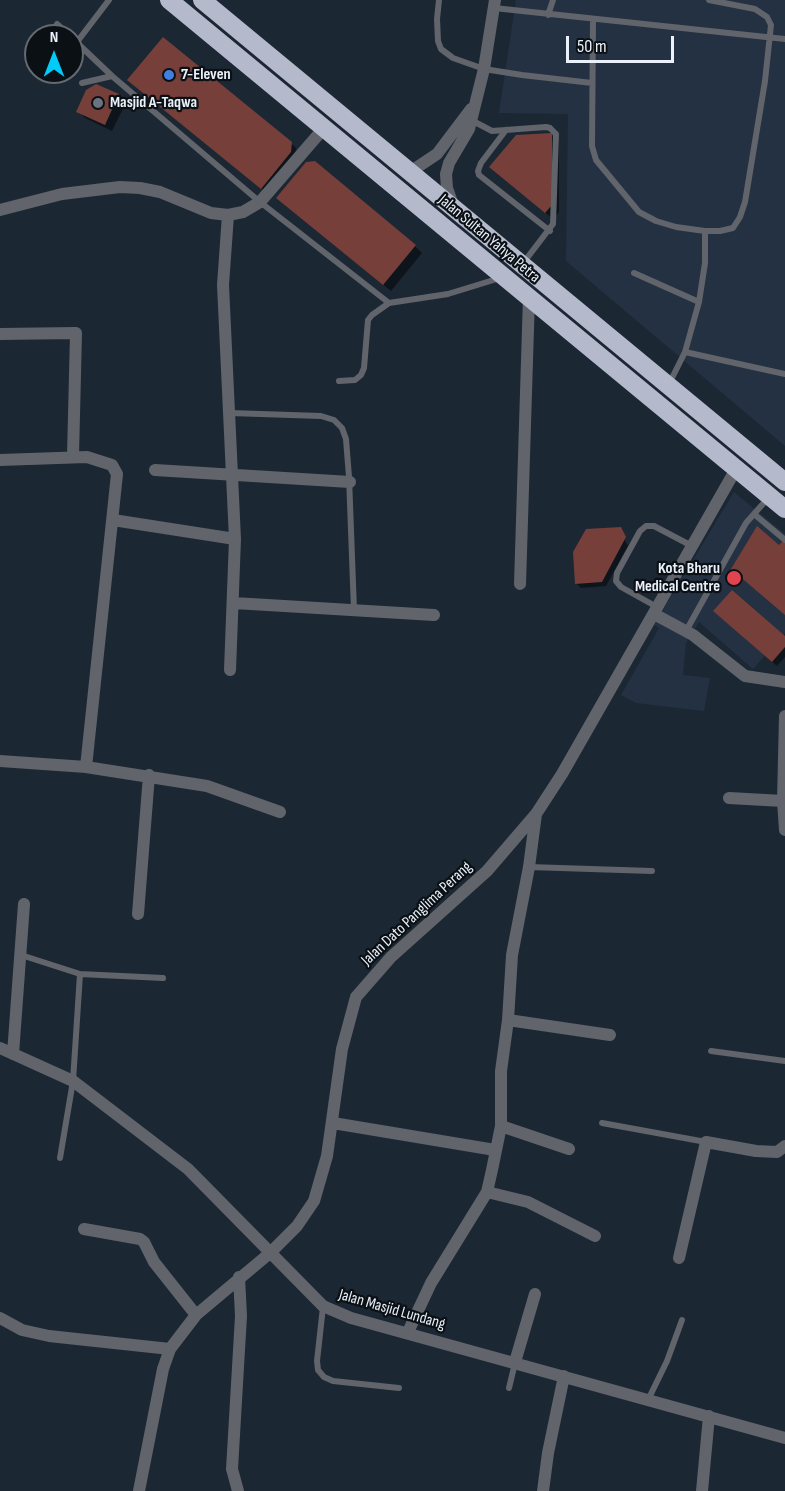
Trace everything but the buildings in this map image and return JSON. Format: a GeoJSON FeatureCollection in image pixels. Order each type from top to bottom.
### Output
{"type":"FeatureCollection","features":[{"type":"Feature","properties":{"kind":"highway","name":"Jalan Sultan Yahya Petra"},"geometry":{"type":"LineString","coordinates":[[168,0],[785,509]]}},
{"type":"Feature","properties":{"kind":"highway","name":"Jalan Sultan Yahya Petra"},"geometry":{"type":"LineString","coordinates":[[202,0],[783,480]]}},
{"type":"Feature","properties":{"kind":"street"},"geometry":{"type":"LineString","coordinates":[[454,209],[447,188],[446,174],[449,163],[466,135],[471,120],[484,69],[494,4]]}},
{"type":"Feature","properties":{"kind":"street"},"geometry":{"type":"LineString","coordinates":[[410,172],[437,154],[475,104]]}},
{"type":"Feature","properties":{"kind":"street"},"geometry":{"type":"LineString","coordinates":[[0,210],[62,195],[120,187],[160,192],[211,213],[228,215],[243,212],[260,202],[324,128]]}},
{"type":"Feature","properties":{"kind":"street"},"geometry":{"type":"LineString","coordinates":[[228,215],[223,285],[235,539],[230,670]]}},
{"type":"Feature","properties":{"kind":"street"},"geometry":{"type":"LineString","coordinates":[[520,584],[529,297]]}},
{"type":"Feature","properties":{"kind":"street"},"geometry":{"type":"LineString","coordinates":[[0,334],[76,333],[74,456]]}},
{"type":"Feature","properties":{"kind":"street"},"geometry":{"type":"LineString","coordinates":[[0,460],[87,457],[112,465],[117,474],[86,767]]}},
{"type":"Feature","properties":{"kind":"street","name":"Jalan Dato Panglima Perang"},"geometry":{"type":"LineString","coordinates":[[139,1491],[163,1369],[170,1349],[196,1315],[270,1252],[297,1226],[314,1202],[327,1156],[342,1049],[356,997],[391,957],[487,871],[536,814],[562,774],[736,469]]}},
{"type":"Feature","properties":{"kind":"street"},"geometry":{"type":"LineString","coordinates":[[154,470],[350,482]]}},
{"type":"Feature","properties":{"kind":"street"},"geometry":{"type":"LineString","coordinates":[[113,520],[235,539]]}},
{"type":"Feature","properties":{"kind":"street"},"geometry":{"type":"LineString","coordinates":[[234,603],[434,615]]}},
{"type":"Feature","properties":{"kind":"street"},"geometry":{"type":"LineString","coordinates":[[656,610],[745,675],[785,682]]}},
{"type":"Feature","properties":{"kind":"street"},"geometry":{"type":"LineString","coordinates":[[785,716],[783,801],[785,830]]}},
{"type":"Feature","properties":{"kind":"street"},"geometry":{"type":"LineString","coordinates":[[0,761],[86,767],[149,775],[207,786],[280,812]]}},
{"type":"Feature","properties":{"kind":"street"},"geometry":{"type":"LineString","coordinates":[[138,914],[149,775]]}},
{"type":"Feature","properties":{"kind":"street"},"geometry":{"type":"LineString","coordinates":[[729,798],[783,801]]}},
{"type":"Feature","properties":{"kind":"street"},"geometry":{"type":"LineString","coordinates":[[408,1332],[431,1283],[487,1192],[501,1126],[501,1071],[508,1020],[512,955],[529,867],[536,814]]}},
{"type":"Feature","properties":{"kind":"street"},"geometry":{"type":"LineString","coordinates":[[13,1054],[24,904]]}},
{"type":"Feature","properties":{"kind":"street"},"geometry":{"type":"LineString","coordinates":[[508,1020],[610,1035]]}},
{"type":"Feature","properties":{"kind":"street","name":"Jalan Masjid Lundang"},"geometry":{"type":"LineString","coordinates":[[0,1048],[73,1081],[188,1169],[323,1306],[351,1318],[785,1438]]}},
{"type":"Feature","properties":{"kind":"street"},"geometry":{"type":"LineString","coordinates":[[333,1123],[495,1150]]}},
{"type":"Feature","properties":{"kind":"street"},"geometry":{"type":"LineString","coordinates":[[501,1126],[569,1149]]}},
{"type":"Feature","properties":{"kind":"street"},"geometry":{"type":"LineString","coordinates":[[679,1258],[706,1142],[756,1151],[777,1152],[785,1146]]}},
{"type":"Feature","properties":{"kind":"street"},"geometry":{"type":"LineString","coordinates":[[487,1192],[528,1202],[595,1236]]}},
{"type":"Feature","properties":{"kind":"street"},"geometry":{"type":"LineString","coordinates":[[84,1229],[140,1239],[144,1242],[154,1262],[196,1315]]}},
{"type":"Feature","properties":{"kind":"street"},"geometry":{"type":"LineString","coordinates":[[238,1491],[232,1469],[241,1316],[239,1277]]}},
{"type":"Feature","properties":{"kind":"street"},"geometry":{"type":"LineString","coordinates":[[515,1362],[534,1294]]}},
{"type":"Feature","properties":{"kind":"street"},"geometry":{"type":"LineString","coordinates":[[0,1318],[7,1324],[22,1330],[50,1336],[170,1349]]}},
{"type":"Feature","properties":{"kind":"street"},"geometry":{"type":"LineString","coordinates":[[543,1491],[548,1453],[564,1376]]}},
{"type":"Feature","properties":{"kind":"street"},"geometry":{"type":"LineString","coordinates":[[702,1491],[709,1416]]}},
{"type":"Feature","properties":{"kind":"lane"},"geometry":{"type":"LineString","coordinates":[[84,27],[110,0]]}},
{"type":"Feature","properties":{"kind":"lane"},"geometry":{"type":"LineString","coordinates":[[439,0],[436,31],[438,41],[441,49],[453,58],[484,69],[592,83]]}},
{"type":"Feature","properties":{"kind":"lane"},"geometry":{"type":"LineString","coordinates":[[548,15],[553,0]]}},
{"type":"Feature","properties":{"kind":"lane"},"geometry":{"type":"LineString","coordinates":[[593,20],[592,146],[596,160],[639,212],[656,221],[705,231],[720,231],[733,228],[745,202],[771,38],[771,25],[766,17],[755,9],[709,0]]}},
{"type":"Feature","properties":{"kind":"lane"},"geometry":{"type":"LineString","coordinates":[[494,4],[548,15],[785,39]]}},
{"type":"Feature","properties":{"kind":"lane"},"geometry":{"type":"LineString","coordinates":[[84,49],[260,202],[389,303]]}},
{"type":"Feature","properties":{"kind":"lane"},"geometry":{"type":"LineString","coordinates":[[84,83],[112,76]]}},
{"type":"Feature","properties":{"kind":"lane"},"geometry":{"type":"LineString","coordinates":[[471,120],[490,131],[546,127],[556,134],[555,218],[550,231],[522,265]]}},
{"type":"Feature","properties":{"kind":"lane"},"geometry":{"type":"LineString","coordinates":[[506,130],[481,163],[479,175],[550,231]]}},
{"type":"Feature","properties":{"kind":"lane"},"geometry":{"type":"LineString","coordinates":[[669,386],[685,352],[699,302],[705,263],[705,231]]}},
{"type":"Feature","properties":{"kind":"lane"},"geometry":{"type":"LineString","coordinates":[[634,273],[699,302]]}},
{"type":"Feature","properties":{"kind":"lane"},"geometry":{"type":"LineString","coordinates":[[339,381],[354,381],[361,375],[364,368],[368,320],[389,303],[448,294],[504,276]]}},
{"type":"Feature","properties":{"kind":"lane"},"geometry":{"type":"LineString","coordinates":[[685,352],[785,374]]}},
{"type":"Feature","properties":{"kind":"lane"},"geometry":{"type":"LineString","coordinates":[[230,414],[321,416],[334,420],[342,428],[346,439],[350,482],[354,610]]}},
{"type":"Feature","properties":{"kind":"lane"},"geometry":{"type":"LineString","coordinates":[[686,631],[746,523],[770,496]]}},
{"type":"Feature","properties":{"kind":"lane"},"geometry":{"type":"LineString","coordinates":[[754,514],[785,540]]}},
{"type":"Feature","properties":{"kind":"lane"},"geometry":{"type":"LineString","coordinates":[[656,610],[621,587],[616,581],[617,573],[640,531],[646,526],[654,526],[692,546]]}},
{"type":"Feature","properties":{"kind":"lane"},"geometry":{"type":"LineString","coordinates":[[529,867],[652,871]]}},
{"type":"Feature","properties":{"kind":"lane"},"geometry":{"type":"LineString","coordinates":[[20,955],[80,974],[163,978]]}},
{"type":"Feature","properties":{"kind":"lane"},"geometry":{"type":"LineString","coordinates":[[60,1158],[73,1081],[80,974]]}},
{"type":"Feature","properties":{"kind":"lane"},"geometry":{"type":"LineString","coordinates":[[711,1051],[785,1061]]}},
{"type":"Feature","properties":{"kind":"lane"},"geometry":{"type":"LineString","coordinates":[[602,1123],[706,1142]]}},
{"type":"Feature","properties":{"kind":"lane"},"geometry":{"type":"LineString","coordinates":[[323,1306],[317,1361],[318,1370],[324,1377],[333,1382],[399,1388]]}},
{"type":"Feature","properties":{"kind":"lane"},"geometry":{"type":"LineString","coordinates":[[648,1400],[667,1361],[682,1320]]}},
{"type":"Feature","properties":{"kind":"lane"},"geometry":{"type":"LineString","coordinates":[[509,1388],[515,1362]]}},
{"type":"Feature","properties":{"kind":"shaded area"},"geometry":{"type":"Polygon","coordinates":[[[516,0],[785,0],[785,446],[566,261],[568,114],[499,113],[516,0]]]}},
{"type":"Feature","properties":{"kind":"shaded area","name":"Kota Bharu Medical Centre"},"geometry":{"type":"Polygon","coordinates":[[[734,492],[785,534],[785,633],[753,669],[699,622],[686,643],[683,675],[710,678],[704,711],[636,703],[621,695],[659,628],[654,625],[734,492]]]}},
{"type":"Feature","properties":{"kind":"place","name":"7-Eleven"},"geometry":{"type":"Point","coordinates":[169,75]}},
{"type":"Feature","properties":{"kind":"place","name":"Masjid A-Taqwa"},"geometry":{"type":"Point","coordinates":[98,103]}},
{"type":"Feature","properties":{"kind":"place","name":"Kota Bharu Medical Centre"},"geometry":{"type":"Point","coordinates":[734,578]}}]}
